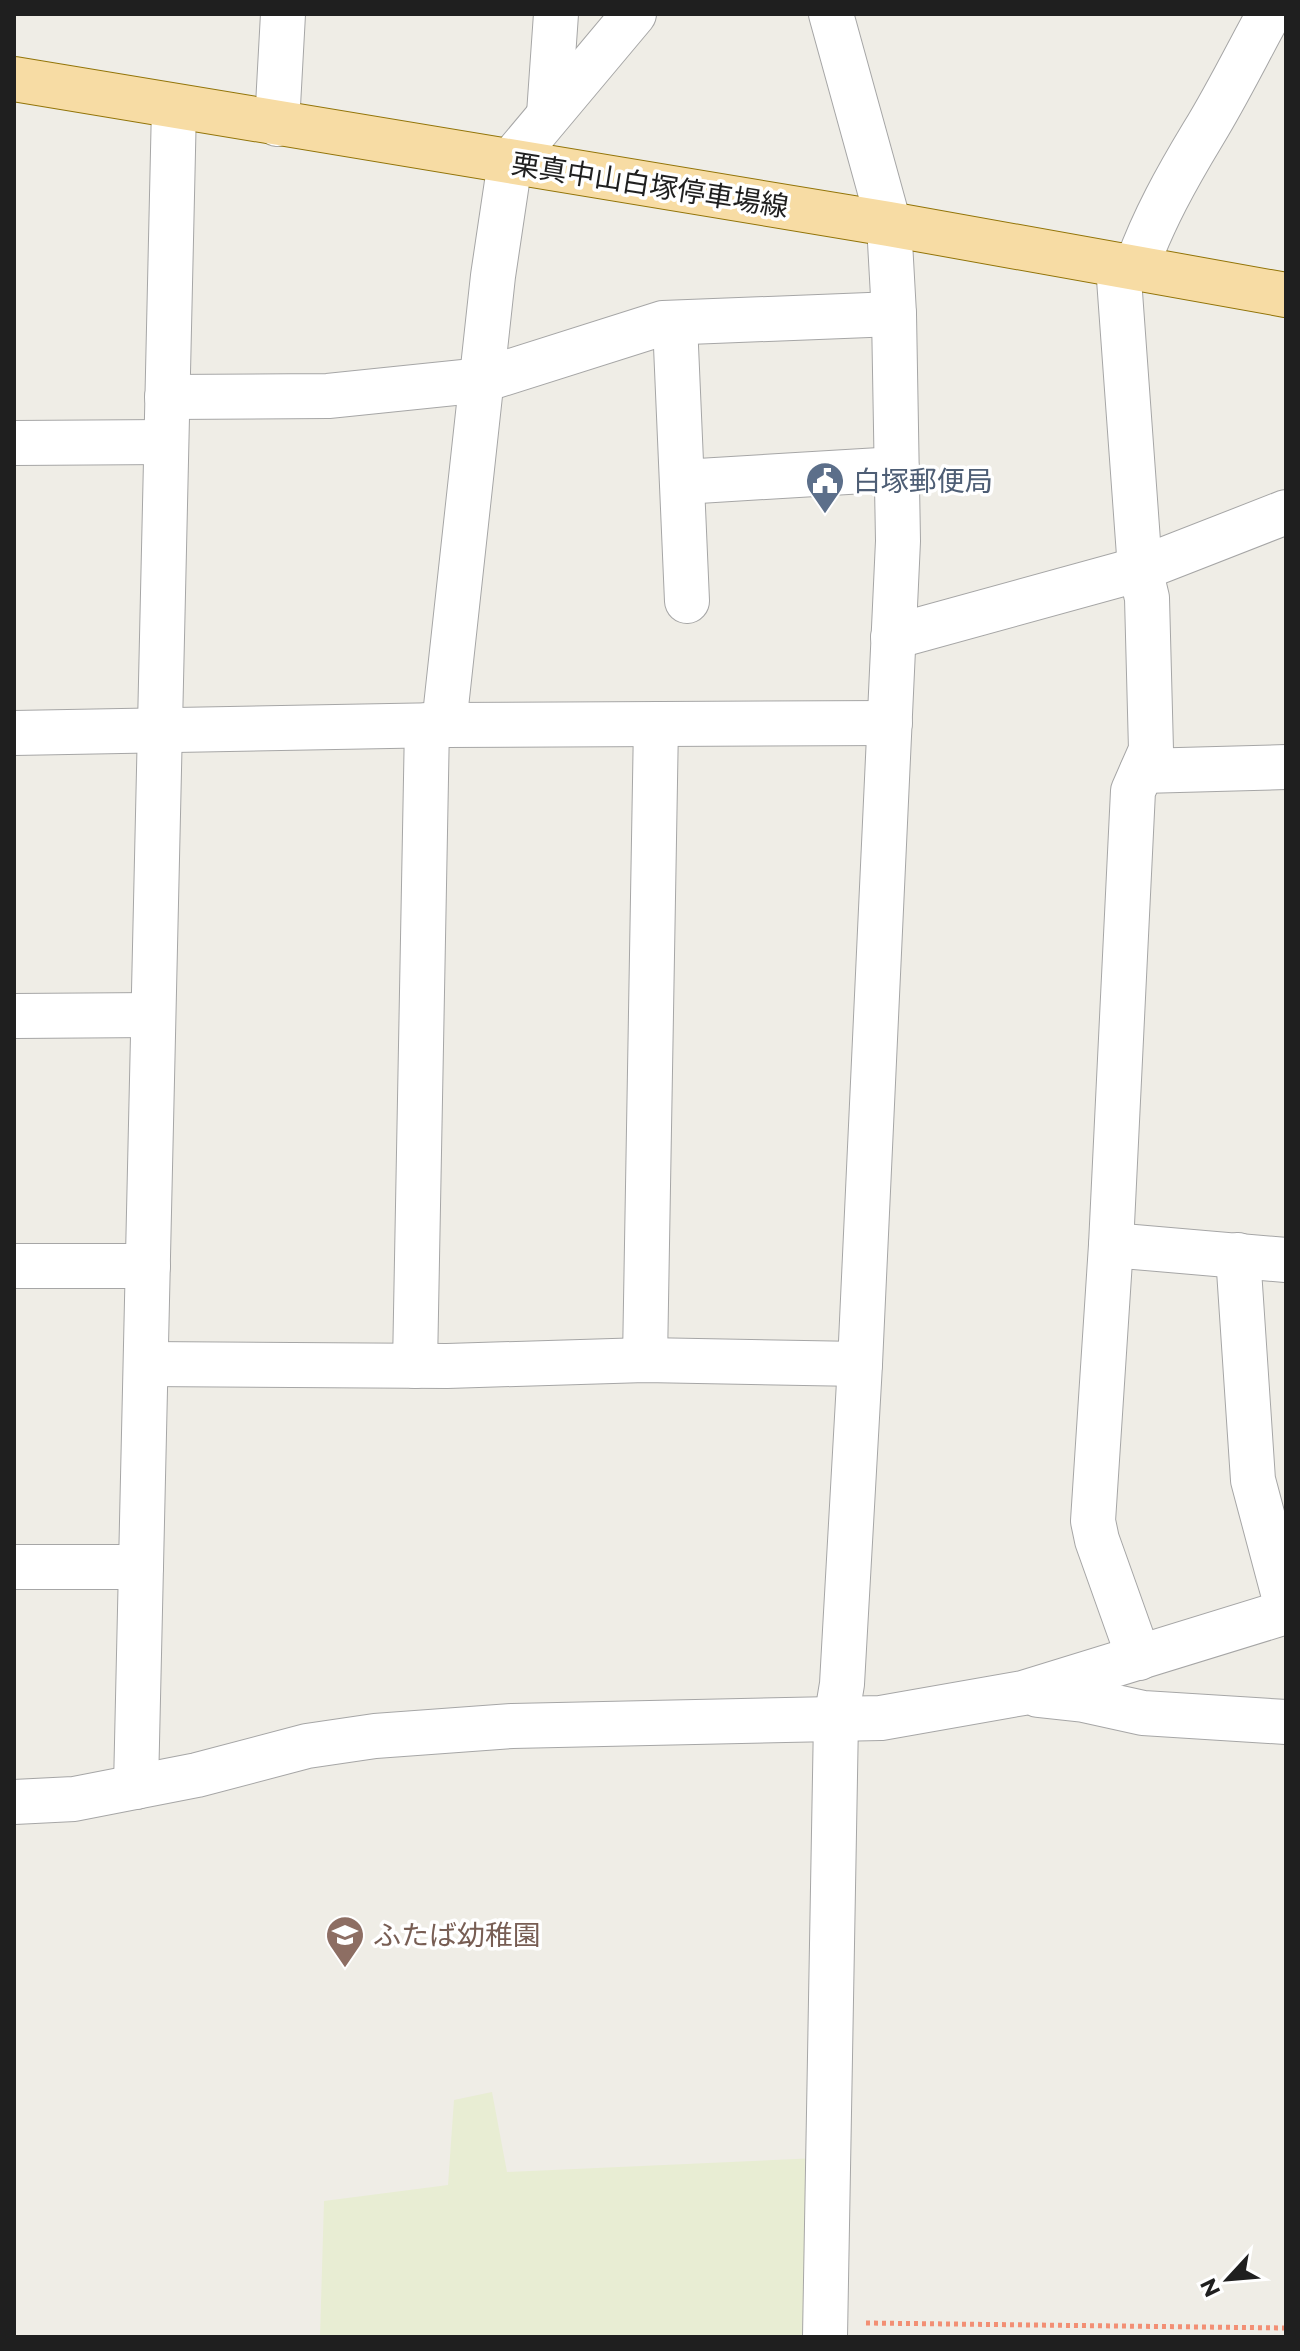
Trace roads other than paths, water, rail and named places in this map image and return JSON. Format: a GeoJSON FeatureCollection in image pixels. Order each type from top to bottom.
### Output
{"type":"FeatureCollection","features":[{"type":"Feature","properties":{"kind":"main road","name":"栗真中山白塚停車場線"},"geometry":{"type":"LineString","coordinates":[[14,79],[889,224],[1286,295]]}},
{"type":"Feature","properties":{"kind":"street"},"geometry":{"type":"LineString","coordinates":[[277,124],[283,14]]}},
{"type":"Feature","properties":{"kind":"street"},"geometry":{"type":"LineString","coordinates":[[549,114],[556,14]]}},
{"type":"Feature","properties":{"kind":"street"},"geometry":{"type":"LineString","coordinates":[[415,1366],[436,725],[510,162],[634,14]]}},
{"type":"Feature","properties":{"kind":"street"},"geometry":{"type":"LineString","coordinates":[[825,2330],[836,1720],[842,1684],[860,1364],[898,541],[894,314],[889,224],[831,14]]}},
{"type":"Feature","properties":{"kind":"street"},"geometry":{"type":"LineString","coordinates":[[1139,1658],[1093,1521],[1111,1245],[1133,791],[1151,750],[1147,598],[1140,569],[1127,266],[1147,239],[1188,156],[1269,14]]}},
{"type":"Feature","properties":{"kind":"street"},"geometry":{"type":"LineString","coordinates":[[136,1787],[174,107]]}},
{"type":"Feature","properties":{"kind":"street"},"geometry":{"type":"LineString","coordinates":[[167,397],[328,396],[483,380],[663,323],[894,314]]}},
{"type":"Feature","properties":{"kind":"street"},"geometry":{"type":"LineString","coordinates":[[675,323],[687,601]]}},
{"type":"Feature","properties":{"kind":"street"},"geometry":{"type":"LineString","coordinates":[[14,443],[166,442]]}},
{"type":"Feature","properties":{"kind":"street"},"geometry":{"type":"LineString","coordinates":[[682,482],[897,469]]}},
{"type":"Feature","properties":{"kind":"street"},"geometry":{"type":"LineString","coordinates":[[893,637],[1140,569],[1286,512]]}},
{"type":"Feature","properties":{"kind":"street"},"geometry":{"type":"LineString","coordinates":[[14,733],[436,725],[890,723]]}},
{"type":"Feature","properties":{"kind":"street"},"geometry":{"type":"LineString","coordinates":[[645,1360],[656,724]]}},
{"type":"Feature","properties":{"kind":"street"},"geometry":{"type":"LineString","coordinates":[[1142,771],[1286,767]]}},
{"type":"Feature","properties":{"kind":"street"},"geometry":{"type":"LineString","coordinates":[[14,1016],[153,1015]]}},
{"type":"Feature","properties":{"kind":"street"},"geometry":{"type":"LineString","coordinates":[[1111,1245],[1286,1260]]}},
{"type":"Feature","properties":{"kind":"street"},"geometry":{"type":"LineString","coordinates":[[1238,1255],[1253,1480],[1286,1604]]}},
{"type":"Feature","properties":{"kind":"street"},"geometry":{"type":"LineString","coordinates":[[14,1266],[148,1266]]}},
{"type":"Feature","properties":{"kind":"street"},"geometry":{"type":"LineString","coordinates":[[146,1364],[415,1366],[645,1360],[860,1364]]}},
{"type":"Feature","properties":{"kind":"street"},"geometry":{"type":"LineString","coordinates":[[14,1567],[141,1567]]}},
{"type":"Feature","properties":{"kind":"street"},"geometry":{"type":"LineString","coordinates":[[14,1802],[74,1799],[197,1775],[307,1746],[375,1736],[512,1726],[881,1718],[1023,1693],[1286,1612]]}},
{"type":"Feature","properties":{"kind":"street"},"geometry":{"type":"LineString","coordinates":[[1023,1693],[1084,1700],[1143,1713],[1286,1722]]}},
{"type":"Feature","properties":{"kind":"place","name":"白塚郵便局"},"geometry":{"type":"Point","coordinates":[825,515]}},
{"type":"Feature","properties":{"kind":"place","name":"ふたば幼稚園"},"geometry":{"type":"Point","coordinates":[345,1969]}}]}
